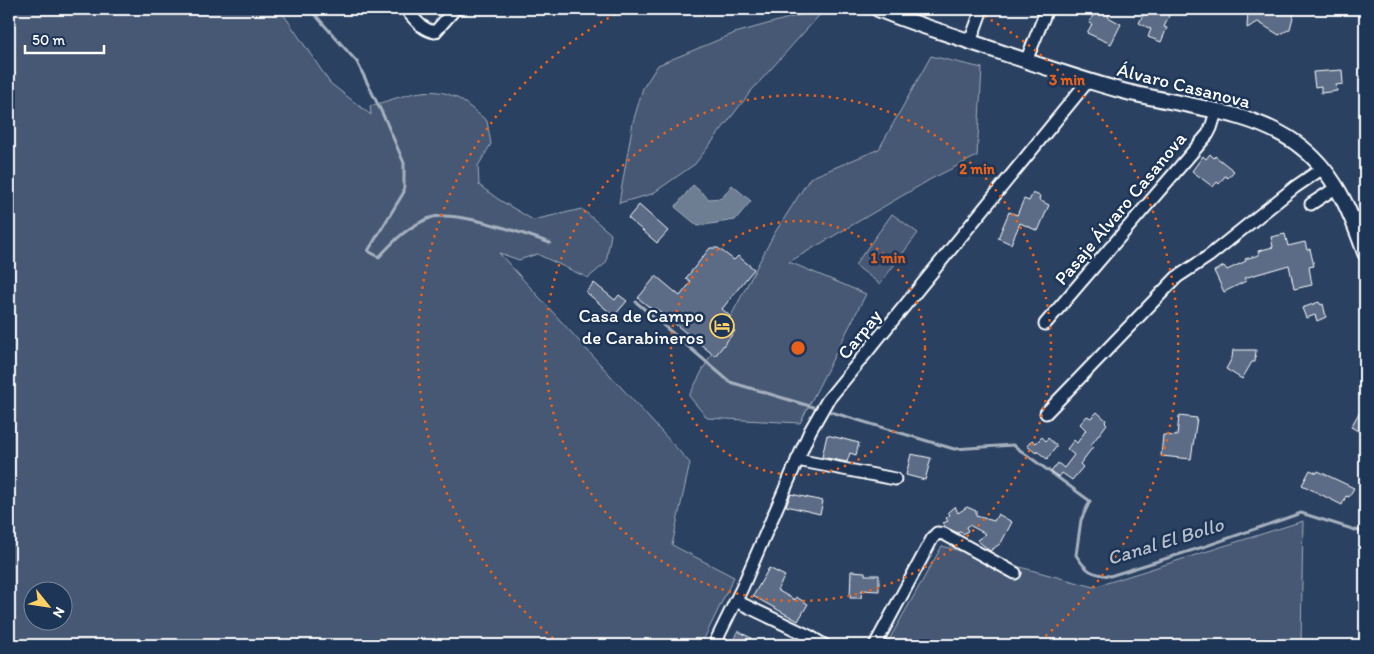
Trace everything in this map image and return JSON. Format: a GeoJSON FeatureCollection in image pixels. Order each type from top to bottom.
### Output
{"type":"FeatureCollection","features":[{"type":"Feature","properties":{"kind":"street"},"geometry":{"type":"LineString","coordinates":[[409,13],[420,26],[428,31],[435,32],[455,9]]}},
{"type":"Feature","properties":{"kind":"street","name":"Álvaro Casanova"},"geometry":{"type":"LineString","coordinates":[[878,9],[1088,81],[1131,93],[1250,120],[1276,131],[1296,144],[1323,168],[1359,218],[1364,244]]}},
{"type":"Feature","properties":{"kind":"street"},"geometry":{"type":"LineString","coordinates":[[970,42],[982,9]]}},
{"type":"Feature","properties":{"kind":"street"},"geometry":{"type":"LineString","coordinates":[[1026,61],[1047,9]]}},
{"type":"Feature","properties":{"kind":"street","name":"Carpay"},"geometry":{"type":"LineString","coordinates":[[714,645],[736,601],[810,431],[827,401],[1088,81]]}},
{"type":"Feature","properties":{"kind":"street","name":"Pasaje Álvaro Casanova"},"geometry":{"type":"LineString","coordinates":[[1045,324],[1208,134],[1216,112]]}},
{"type":"Feature","properties":{"kind":"street"},"geometry":{"type":"LineString","coordinates":[[1046,412],[1177,277],[1209,256],[1323,168]]}},
{"type":"Feature","properties":{"kind":"street"},"geometry":{"type":"LineString","coordinates":[[1311,204],[1337,187]]}},
{"type":"Feature","properties":{"kind":"street"},"geometry":{"type":"LineString","coordinates":[[797,460],[895,479]]}},
{"type":"Feature","properties":{"kind":"street"},"geometry":{"type":"LineString","coordinates":[[874,645],[932,538],[937,533],[944,534],[1015,573]]}},
{"type":"Feature","properties":{"kind":"street"},"geometry":{"type":"LineString","coordinates":[[736,601],[824,645]]}},
{"type":"Feature","properties":{"kind":"shaded area"},"geometry":{"type":"Polygon","coordinates":[[[9,9],[280,9],[330,83],[371,115],[370,106],[415,93],[437,92],[459,99],[487,121],[491,144],[478,166],[479,185],[533,220],[582,209],[611,234],[606,263],[588,278],[537,254],[519,260],[499,253],[690,463],[672,545],[734,577],[701,645],[9,645],[9,9]]]}},
{"type":"Feature","properties":{"kind":"shaded area"},"geometry":{"type":"Polygon","coordinates":[[[825,9],[752,90],[695,164],[652,194],[619,203],[633,122],[643,88],[658,65],[735,33],[825,9]]]}},
{"type":"Feature","properties":{"kind":"shaded area"},"geometry":{"type":"Polygon","coordinates":[[[931,56],[982,68],[977,156],[931,179],[789,262],[866,294],[800,423],[707,418],[689,396],[774,234],[810,178],[879,149],[931,56]]]}},
{"type":"Feature","properties":{"kind":"shaded area"},"geometry":{"type":"Polygon","coordinates":[[[693,185],[709,199],[722,198],[732,185],[751,201],[735,220],[698,226],[675,207],[693,185]]]}},
{"type":"Feature","properties":{"kind":"shaded area"},"geometry":{"type":"Polygon","coordinates":[[[892,214],[918,233],[880,284],[855,265],[892,214]]]}},
{"type":"Feature","properties":{"kind":"shaded area"},"geometry":{"type":"Polygon","coordinates":[[[1303,521],[1301,645],[886,645],[942,546],[1094,587],[1303,521]]]}},
{"type":"Feature","properties":{"kind":"building"},"geometry":{"type":"Polygon","coordinates":[[[1096,9],[1112,9],[1108,17],[1121,24],[1111,44],[1087,33],[1092,24],[1089,23],[1096,9]]]}},
{"type":"Feature","properties":{"kind":"building"},"geometry":{"type":"Polygon","coordinates":[[[1153,9],[1172,9],[1164,27],[1167,28],[1161,42],[1148,37],[1151,29],[1139,23],[1145,11],[1151,14],[1153,9]]]}},
{"type":"Feature","properties":{"kind":"building"},"geometry":{"type":"Polygon","coordinates":[[[1248,9],[1295,9],[1290,29],[1279,35],[1258,22],[1247,28],[1248,9]]]}},
{"type":"Feature","properties":{"kind":"building"},"geometry":{"type":"Polygon","coordinates":[[[1342,70],[1343,84],[1336,85],[1337,91],[1321,93],[1321,86],[1315,87],[1313,72],[1342,70]]]}},
{"type":"Feature","properties":{"kind":"building"},"geometry":{"type":"Polygon","coordinates":[[[1210,154],[1234,171],[1228,178],[1225,176],[1219,184],[1217,182],[1213,187],[1192,171],[1203,156],[1206,159],[1210,154]]]}},
{"type":"Feature","properties":{"kind":"building"},"geometry":{"type":"Polygon","coordinates":[[[1033,193],[1040,196],[1039,200],[1049,205],[1038,231],[1020,223],[1011,244],[998,238],[1009,212],[1017,215],[1024,199],[1029,201],[1033,193]]]}},
{"type":"Feature","properties":{"kind":"building"},"geometry":{"type":"Polygon","coordinates":[[[639,205],[668,231],[657,243],[628,218],[639,205]]]}},
{"type":"Feature","properties":{"kind":"building"},"geometry":{"type":"Polygon","coordinates":[[[1285,234],[1288,246],[1305,242],[1307,250],[1310,249],[1314,266],[1309,267],[1312,285],[1294,289],[1289,265],[1244,278],[1246,281],[1224,292],[1214,271],[1224,266],[1227,270],[1246,261],[1245,259],[1259,255],[1258,251],[1273,247],[1271,237],[1285,234]]]}},
{"type":"Feature","properties":{"kind":"building"},"geometry":{"type":"Polygon","coordinates":[[[710,248],[718,248],[734,260],[738,256],[754,269],[722,309],[730,316],[724,323],[735,331],[715,356],[655,308],[653,310],[638,298],[656,276],[680,296],[691,282],[686,278],[710,248]]]}},
{"type":"Feature","properties":{"kind":"building"},"geometry":{"type":"Polygon","coordinates":[[[594,283],[615,300],[619,295],[627,301],[614,316],[586,292],[594,283]]]}},
{"type":"Feature","properties":{"kind":"building"},"geometry":{"type":"Polygon","coordinates":[[[1319,302],[1321,305],[1323,304],[1326,317],[1317,321],[1315,315],[1306,318],[1302,308],[1319,302]]]}},
{"type":"Feature","properties":{"kind":"building"},"geometry":{"type":"Polygon","coordinates":[[[1233,350],[1256,350],[1255,362],[1252,362],[1242,379],[1226,369],[1232,358],[1233,350]]]}},
{"type":"Feature","properties":{"kind":"building"},"geometry":{"type":"Polygon","coordinates":[[[1097,412],[1106,420],[1107,424],[1091,445],[1093,447],[1080,464],[1083,467],[1072,480],[1062,473],[1059,477],[1051,472],[1058,463],[1064,468],[1074,455],[1067,449],[1074,440],[1077,443],[1086,430],[1080,424],[1087,416],[1091,418],[1097,412]]]}},
{"type":"Feature","properties":{"kind":"building"},"geometry":{"type":"Polygon","coordinates":[[[1359,413],[1365,417],[1365,435],[1351,427],[1359,413]]]}},
{"type":"Feature","properties":{"kind":"building"},"geometry":{"type":"Polygon","coordinates":[[[1179,416],[1197,418],[1191,459],[1161,456],[1163,435],[1177,436],[1179,416]]]}},
{"type":"Feature","properties":{"kind":"building"},"geometry":{"type":"Polygon","coordinates":[[[827,435],[859,443],[856,455],[850,453],[847,462],[822,457],[827,435]]]}},
{"type":"Feature","properties":{"kind":"building"},"geometry":{"type":"Polygon","coordinates":[[[1042,437],[1046,441],[1048,438],[1057,446],[1047,459],[1027,446],[1032,440],[1036,443],[1042,437]]]}},
{"type":"Feature","properties":{"kind":"building"},"geometry":{"type":"Polygon","coordinates":[[[911,454],[931,458],[925,480],[906,475],[911,454]]]}},
{"type":"Feature","properties":{"kind":"building"},"geometry":{"type":"Polygon","coordinates":[[[1310,470],[1317,473],[1318,471],[1354,488],[1349,497],[1346,496],[1342,505],[1302,485],[1310,470]]]}},
{"type":"Feature","properties":{"kind":"building"},"geometry":{"type":"Polygon","coordinates":[[[791,494],[823,501],[820,514],[786,506],[791,494]]]}},
{"type":"Feature","properties":{"kind":"building"},"geometry":{"type":"Polygon","coordinates":[[[955,506],[958,513],[967,507],[976,511],[976,516],[994,521],[998,514],[1012,522],[1001,543],[990,551],[977,540],[986,534],[969,525],[966,527],[968,531],[963,534],[961,531],[958,533],[945,527],[943,523],[948,521],[946,518],[950,515],[948,512],[955,506]]]}},
{"type":"Feature","properties":{"kind":"building"},"geometry":{"type":"Polygon","coordinates":[[[769,568],[785,576],[777,590],[795,600],[796,597],[808,604],[798,621],[753,596],[769,568]]]}},
{"type":"Feature","properties":{"kind":"building"},"geometry":{"type":"Polygon","coordinates":[[[851,571],[865,572],[865,575],[879,575],[879,591],[862,590],[861,598],[850,598],[851,571]]]}},
{"type":"Feature","properties":{"kind":"building"},"geometry":{"type":"Polygon","coordinates":[[[738,631],[751,638],[747,645],[741,645],[733,641],[738,631]]]}},
{"type":"Feature","properties":{"kind":"waterway","name":"Canal El Bollo"},"geometry":{"type":"LineString","coordinates":[[310,9],[357,62],[404,163],[404,192],[368,251],[379,257],[408,230],[430,218],[441,216],[490,224],[550,243]]}},
{"type":"Feature","properties":{"kind":"waterway","name":"Canal El Bollo"},"geometry":{"type":"LineString","coordinates":[[636,302],[730,382],[813,407]]}},
{"type":"Feature","properties":{"kind":"waterway","name":"Canal El Bollo"},"geometry":{"type":"LineString","coordinates":[[831,412],[954,449],[1013,445],[1090,501],[1081,520],[1076,555],[1086,568],[1098,574],[1110,576],[1206,546],[1301,513],[1365,533]]}},
{"type":"Feature","properties":{"kind":"place","name":"Casa de Campo de Carabineros"},"geometry":{"type":"Point","coordinates":[722,326]}}]}
